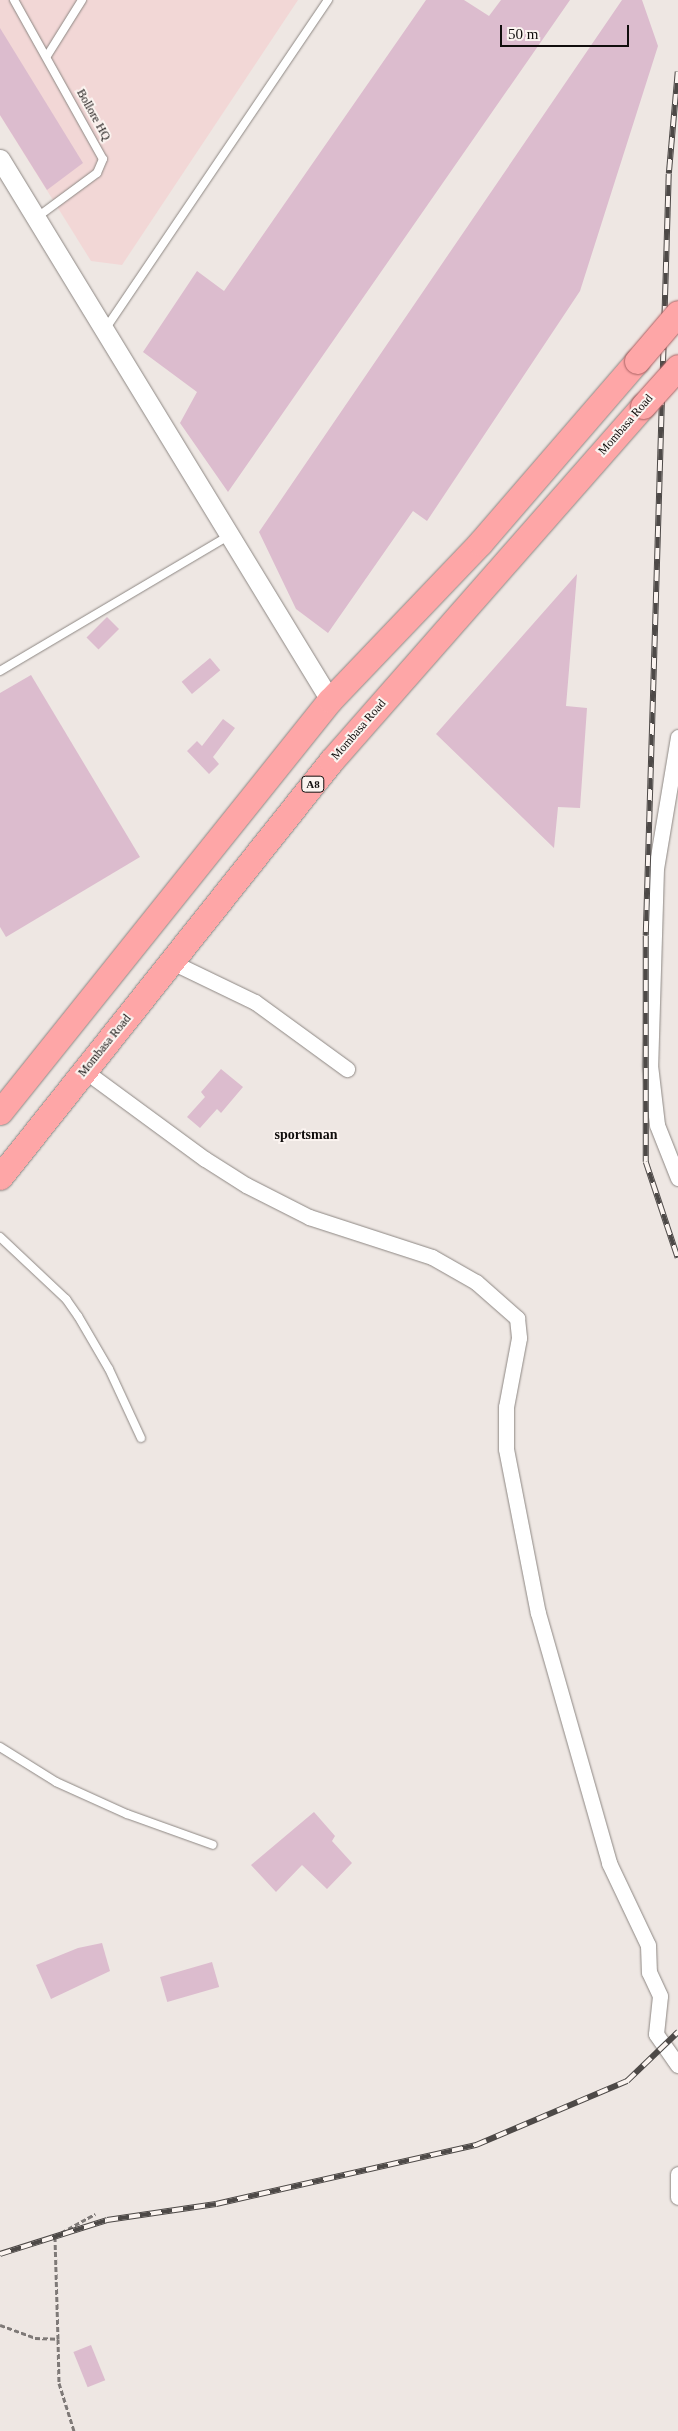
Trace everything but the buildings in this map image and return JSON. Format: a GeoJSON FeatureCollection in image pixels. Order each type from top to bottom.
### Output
{"type":"FeatureCollection","features":[{"type":"Feature","properties":{"kind":"highway"},"geometry":{"type":"LineString","coordinates":[[0,1112],[330,700],[480,543],[678,313]]}},
{"type":"Feature","properties":{"kind":"highway","name":"Mombasa Road"},"geometry":{"type":"LineString","coordinates":[[0,1177],[331,761],[678,367]]}},
{"type":"Feature","properties":{"kind":"street"},"geometry":{"type":"LineString","coordinates":[[0,159],[228,536],[330,700]]}},
{"type":"Feature","properties":{"kind":"street"},"geometry":{"type":"LineString","coordinates":[[678,737],[656,868],[650,1065],[657,1125],[678,1178]]}},
{"type":"Feature","properties":{"kind":"street"},"geometry":{"type":"LineString","coordinates":[[172,962],[255,1002],[347,1069]]}},
{"type":"Feature","properties":{"kind":"street"},"geometry":{"type":"LineString","coordinates":[[85,1071],[205,1159],[246,1185],[309,1217],[432,1257],[476,1282],[518,1318],[519,1338],[507,1392],[506,1449],[538,1613],[606,1854],[648,1945],[649,1972],[660,1996],[656,2034],[676,2057]]}},
{"type":"Feature","properties":{"kind":"street"},"geometry":{"type":"LineString","coordinates":[[678,2174],[678,2197]]}},
{"type":"Feature","properties":{"kind":"lane","name":"Bollore HQ"},"geometry":{"type":"LineString","coordinates":[[14,0],[48,56],[103,159],[97,173],[36,218]]}},
{"type":"Feature","properties":{"kind":"lane"},"geometry":{"type":"LineString","coordinates":[[48,56],[82,0]]}},
{"type":"Feature","properties":{"kind":"lane"},"geometry":{"type":"LineString","coordinates":[[104,330],[328,0]]}},
{"type":"Feature","properties":{"kind":"lane"},"geometry":{"type":"LineString","coordinates":[[0,671],[228,536]]}},
{"type":"Feature","properties":{"kind":"lane"},"geometry":{"type":"LineString","coordinates":[[0,1237],[74,1310],[109,1369],[141,1438]]}},
{"type":"Feature","properties":{"kind":"lane"},"geometry":{"type":"LineString","coordinates":[[0,1747],[56,1782],[126,1814],[213,1845]]}},
{"type":"Feature","properties":{"kind":"path"},"geometry":{"type":"LineString","coordinates":[[74,2431],[59,2383],[55,2236],[95,2214]]}},
{"type":"Feature","properties":{"kind":"path"},"geometry":{"type":"LineString","coordinates":[[0,2325],[36,2338],[58,2339]]}},
{"type":"Feature","properties":{"kind":"shaded area"},"geometry":{"type":"Polygon","coordinates":[[[0,0],[298,0],[122,265],[91,261],[0,115],[0,0]]]}},
{"type":"Feature","properties":{"kind":"railway"},"geometry":{"type":"LineString","coordinates":[[678,72],[669,174],[646,936],[646,1162],[678,1258]]}},
{"type":"Feature","properties":{"kind":"railway"},"geometry":{"type":"LineString","coordinates":[[0,2254],[107,2220],[216,2204],[476,2145],[627,2081],[678,2032]]}},
{"type":"Feature","properties":{"kind":"district","name":"sportsman"},"geometry":{"type":"Point","coordinates":[306,1135]}}]}
